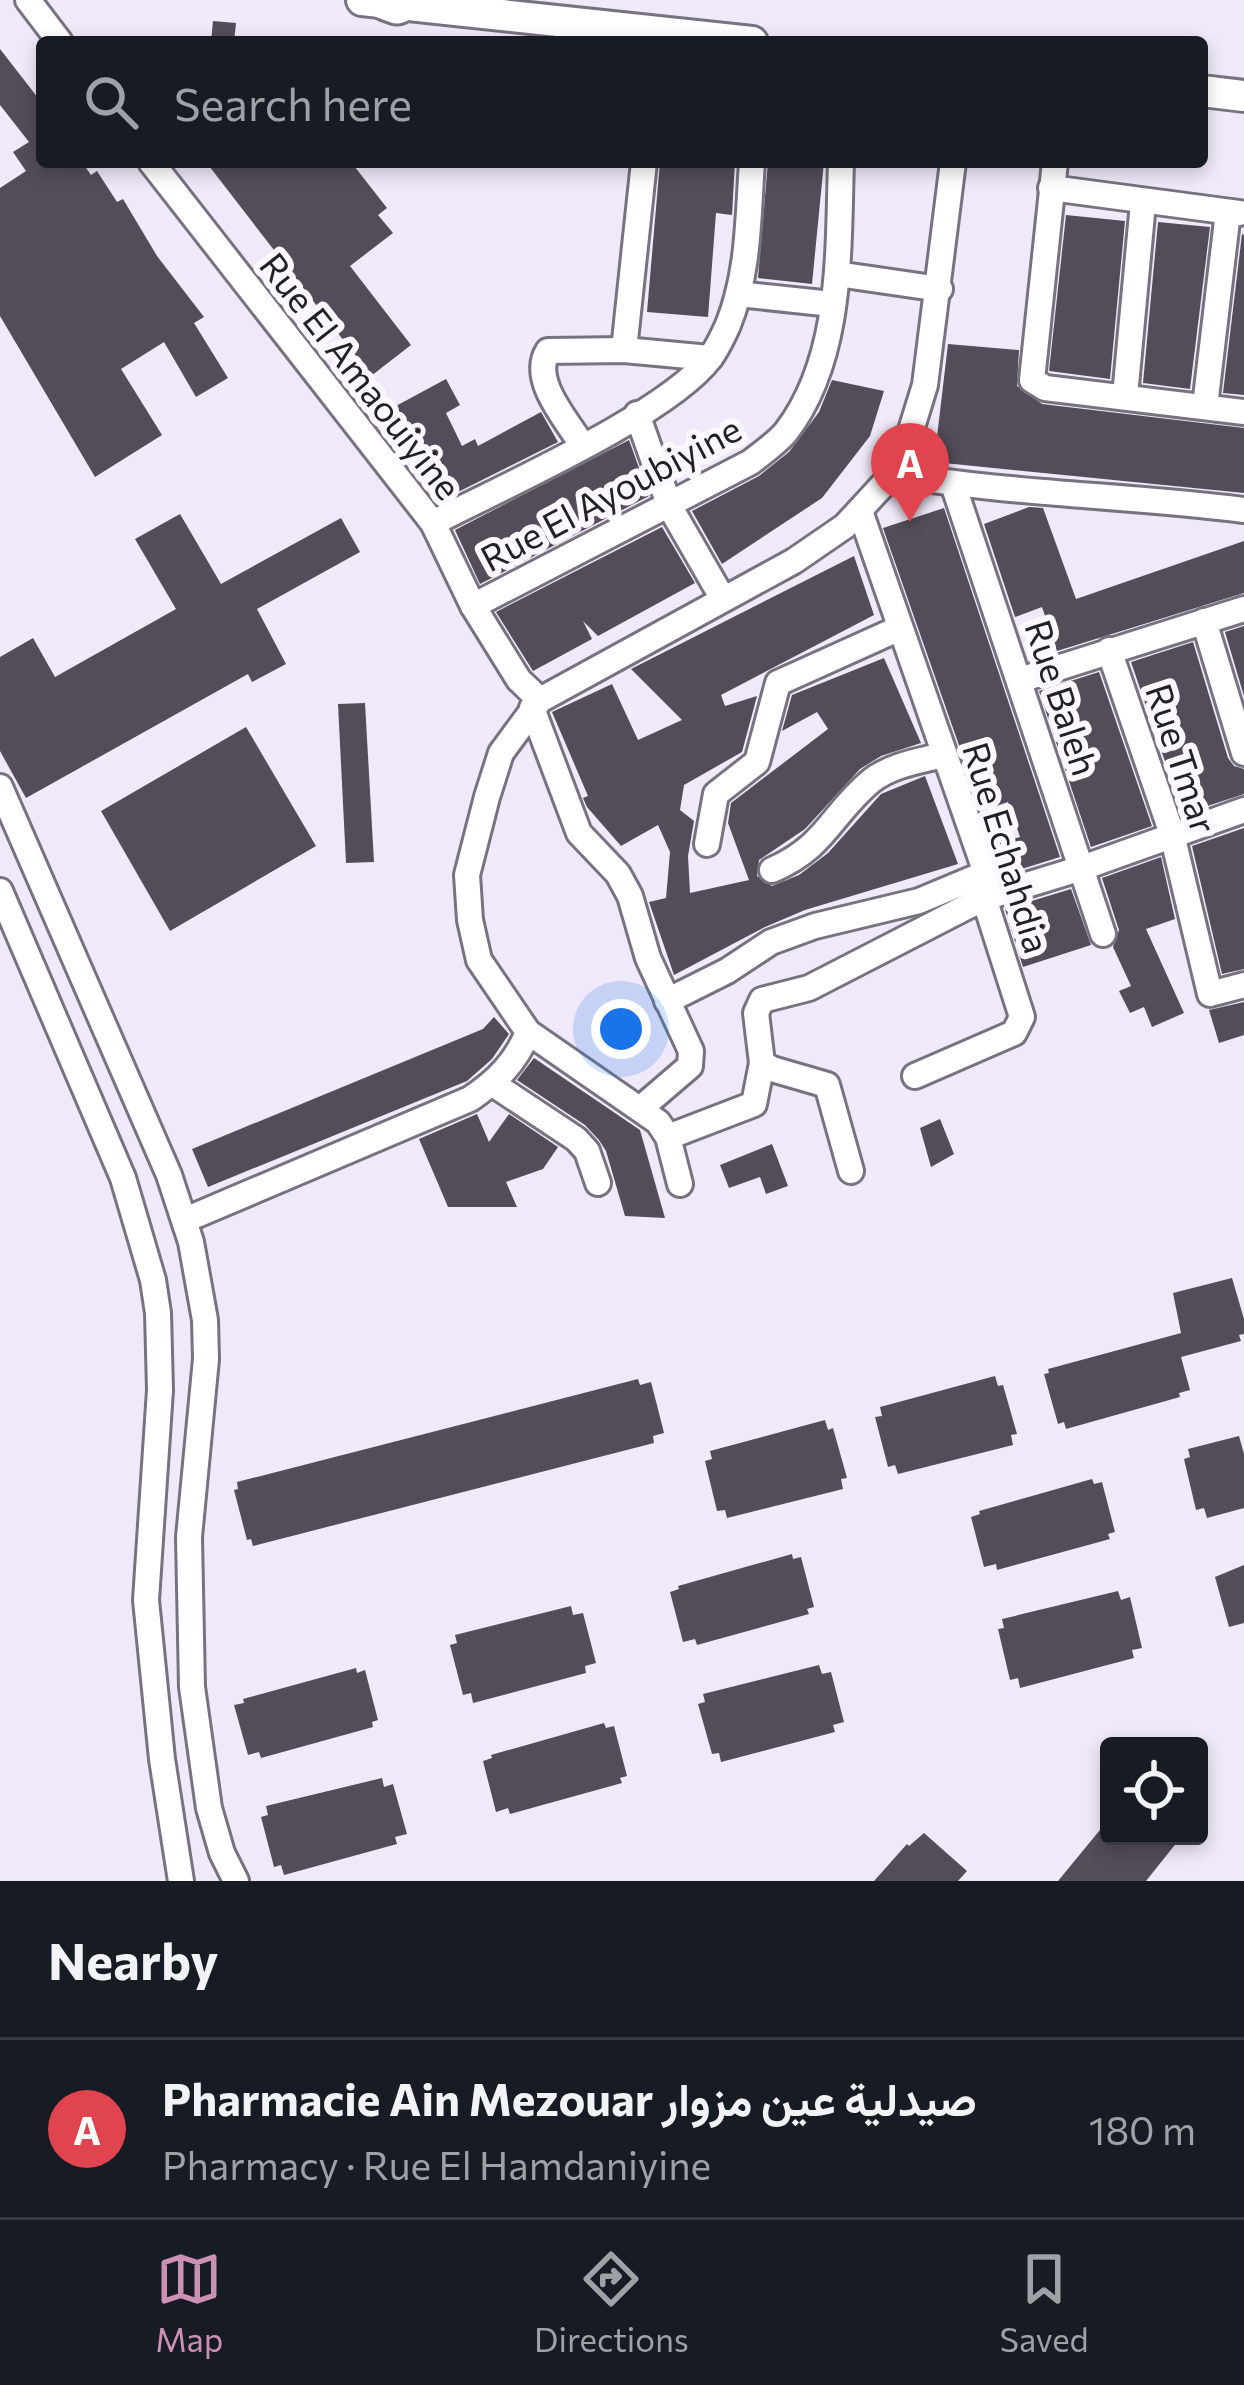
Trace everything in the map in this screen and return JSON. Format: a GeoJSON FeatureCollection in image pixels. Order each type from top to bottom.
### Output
{"type":"FeatureCollection","features":[{"type":"Feature","properties":{"kind":"street"},"geometry":{"type":"LineString","coordinates":[[28,0],[55,36]]}},
{"type":"Feature","properties":{"kind":"street"},"geometry":{"type":"LineString","coordinates":[[382,1],[649,36]]}},
{"type":"Feature","properties":{"kind":"street"},"geometry":{"type":"LineString","coordinates":[[1208,92],[1244,95]]}},
{"type":"Feature","properties":{"kind":"street","name":"Rue El Amaouiyine"},"geometry":{"type":"LineString","coordinates":[[156,168],[433,523],[473,606],[536,704],[579,833],[618,874],[630,896],[667,1001],[692,1051],[693,1062],[640,1108]]}},
{"type":"Feature","properties":{"kind":"street"},"geometry":{"type":"LineString","coordinates":[[624,350],[643,168]]}},
{"type":"Feature","properties":{"kind":"street"},"geometry":{"type":"LineString","coordinates":[[433,523],[637,414],[688,380],[710,358],[727,327],[744,277],[752,168]]}},
{"type":"Feature","properties":{"kind":"street","name":"Rue El Ayoubiyine"},"geometry":{"type":"LineString","coordinates":[[473,606],[670,507],[751,462],[785,434],[822,357],[837,274],[842,168]]}},
{"type":"Feature","properties":{"kind":"street"},"geometry":{"type":"LineString","coordinates":[[680,1184],[668,1137],[658,1122],[528,1032],[479,960],[466,875],[501,753],[536,704],[794,561],[860,511],[892,474],[922,398],[952,168]]}},
{"type":"Feature","properties":{"kind":"street"},"geometry":{"type":"LineString","coordinates":[[1054,168],[1031,380],[1045,388],[1244,412]]}},
{"type":"Feature","properties":{"kind":"street"},"geometry":{"type":"LineString","coordinates":[[1052,188],[1236,213],[1205,406]]}},
{"type":"Feature","properties":{"kind":"street"},"geometry":{"type":"LineString","coordinates":[[1125,396],[1143,203]]}},
{"type":"Feature","properties":{"kind":"street"},"geometry":{"type":"LineString","coordinates":[[837,274],[940,289]]}},
{"type":"Feature","properties":{"kind":"street"},"geometry":{"type":"LineString","coordinates":[[738,294],[832,304]]}},
{"type":"Feature","properties":{"kind":"street"},"geometry":{"type":"LineString","coordinates":[[582,445],[546,385],[544,355],[553,350],[624,350],[710,358]]}},
{"type":"Feature","properties":{"kind":"street"},"geometry":{"type":"LineString","coordinates":[[637,414],[670,507],[724,599]]}},
{"type":"Feature","properties":{"kind":"street"},"geometry":{"type":"LineString","coordinates":[[892,474],[953,484],[1244,510]]}},
{"type":"Feature","properties":{"kind":"street","name":"Rue Baleh"},"geometry":{"type":"LineString","coordinates":[[953,484],[1103,934]]}},
{"type":"Feature","properties":{"kind":"street","name":"Rue Echahdia"},"geometry":{"type":"LineString","coordinates":[[860,511],[985,885],[1022,1017],[1020,1026],[1001,1039],[915,1076]]}},
{"type":"Feature","properties":{"kind":"street"},"geometry":{"type":"LineString","coordinates":[[1020,680],[1244,609]]}},
{"type":"Feature","properties":{"kind":"street"},"geometry":{"type":"LineString","coordinates":[[1204,621],[1244,753]]}},
{"type":"Feature","properties":{"kind":"street"},"geometry":{"type":"LineString","coordinates":[[706,844],[716,794],[758,762],[763,752],[778,683],[900,628]]}},
{"type":"Feature","properties":{"kind":"street","name":"Rue Tmar"},"geometry":{"type":"LineString","coordinates":[[1109,650],[1172,834],[1210,994],[1244,985]]}},
{"type":"Feature","properties":{"kind":"street"},"geometry":{"type":"LineString","coordinates":[[772,870],[818,844],[855,795],[875,778],[907,763],[943,755]]}},
{"type":"Feature","properties":{"kind":"street"},"geometry":{"type":"LineString","coordinates":[[0,787],[169,1175],[200,1280],[206,1359],[189,1537],[190,1671],[209,1808],[236,1881]]}},
{"type":"Feature","properties":{"kind":"street"},"geometry":{"type":"LineString","coordinates":[[667,1001],[794,933],[985,885],[1082,868],[1244,811]]}},
{"type":"Feature","properties":{"kind":"street"},"geometry":{"type":"LineString","coordinates":[[668,1137],[754,1104],[762,1063],[756,1013],[762,1000],[809,988],[985,885]]}},
{"type":"Feature","properties":{"kind":"street"},"geometry":{"type":"LineString","coordinates":[[0,891],[123,1178],[153,1280],[160,1390],[146,1600],[159,1736],[182,1881]]}},
{"type":"Feature","properties":{"kind":"street"},"geometry":{"type":"LineString","coordinates":[[737,964],[747,984],[769,997]]}},
{"type":"Feature","properties":{"kind":"street"},"geometry":{"type":"LineString","coordinates":[[185,1220],[470,1099],[510,1066],[528,1032]]}},
{"type":"Feature","properties":{"kind":"street"},"geometry":{"type":"LineString","coordinates":[[762,1063],[827,1085],[851,1171]]}},
{"type":"Feature","properties":{"kind":"street"},"geometry":{"type":"LineString","coordinates":[[493,1084],[576,1139],[587,1151],[598,1183]]}},
{"type":"Feature","properties":{"kind":"building"},"geometry":{"type":"Polygon","coordinates":[[[213,21],[236,23],[235,36],[212,36],[213,21]]]}},
{"type":"Feature","properties":{"kind":"building"},"geometry":{"type":"Polygon","coordinates":[[[0,49],[36,95],[36,168],[86,168],[91,175],[97,171],[117,202],[123,199],[157,256],[204,317],[194,323],[228,378],[196,397],[164,342],[121,369],[162,435],[95,477],[0,316],[0,188],[26,171],[13,152],[29,142],[0,105],[0,49]]]}},
{"type":"Feature","properties":{"kind":"building"},"geometry":{"type":"Polygon","coordinates":[[[211,168],[356,168],[387,208],[378,215],[393,233],[350,266],[411,345],[371,376],[211,168]]]}},
{"type":"Feature","properties":{"kind":"building"},"geometry":{"type":"Polygon","coordinates":[[[659,168],[735,168],[732,215],[716,213],[708,317],[647,312],[659,168]]]}},
{"type":"Feature","properties":{"kind":"building"},"geometry":{"type":"Polygon","coordinates":[[[767,168],[823,168],[812,284],[758,278],[767,168]]]}},
{"type":"Feature","properties":{"kind":"building"},"geometry":{"type":"Polygon","coordinates":[[[1066,215],[1125,221],[1110,379],[1049,371],[1066,215]]]}},
{"type":"Feature","properties":{"kind":"building"},"geometry":{"type":"Polygon","coordinates":[[[1158,222],[1210,227],[1190,389],[1143,383],[1158,222]]]}},
{"type":"Feature","properties":{"kind":"building"},"geometry":{"type":"Polygon","coordinates":[[[1244,235],[1244,395],[1223,393],[1244,235]]]}},
{"type":"Feature","properties":{"kind":"building"},"geometry":{"type":"Polygon","coordinates":[[[948,344],[1019,350],[1017,386],[1042,404],[1244,428],[1244,493],[934,462],[948,344]]]}},
{"type":"Feature","properties":{"kind":"building"},"geometry":{"type":"Polygon","coordinates":[[[446,379],[460,405],[446,413],[462,446],[475,439],[478,446],[541,412],[558,442],[438,502],[410,466],[381,414],[446,379]]]}},
{"type":"Feature","properties":{"kind":"building"},"geometry":{"type":"Polygon","coordinates":[[[832,380],[884,391],[870,436],[822,498],[722,564],[692,511],[759,476],[789,452],[819,412],[832,380]]]}},
{"type":"Feature","properties":{"kind":"building"},"geometry":{"type":"Polygon","coordinates":[[[629,440],[649,496],[480,584],[455,530],[629,440]]]}},
{"type":"Feature","properties":{"kind":"building"},"geometry":{"type":"Polygon","coordinates":[[[1029,507],[1043,508],[1076,599],[1244,541],[1244,593],[1057,651],[1042,607],[1015,617],[984,524],[1029,507]]]}},
{"type":"Feature","properties":{"kind":"building"},"geometry":{"type":"Polygon","coordinates":[[[944,508],[1060,857],[1002,875],[994,845],[1020,837],[1008,802],[982,811],[883,528],[944,508]]]}},
{"type":"Feature","properties":{"kind":"building"},"geometry":{"type":"Polygon","coordinates":[[[180,514],[221,584],[341,518],[360,552],[257,609],[286,664],[252,682],[248,674],[26,798],[0,751],[0,657],[33,638],[55,677],[176,609],[135,539],[180,514]]]}},
{"type":"Feature","properties":{"kind":"building"},"geometry":{"type":"Polygon","coordinates":[[[662,527],[695,583],[598,636],[583,621],[592,639],[533,671],[496,612],[662,527]]]}},
{"type":"Feature","properties":{"kind":"building"},"geometry":{"type":"Polygon","coordinates":[[[854,556],[874,615],[721,695],[725,706],[757,696],[742,752],[684,785],[680,810],[694,821],[688,856],[690,893],[749,880],[728,823],[731,803],[828,729],[817,712],[782,731],[792,695],[884,658],[921,743],[881,756],[860,769],[805,829],[759,860],[757,876],[772,886],[799,875],[828,853],[881,794],[925,776],[958,864],[805,910],[674,975],[649,902],[666,898],[670,852],[658,825],[621,846],[587,807],[583,798],[588,796],[552,712],[612,684],[638,740],[682,720],[631,669],[854,556]]]}},
{"type":"Feature","properties":{"kind":"building"},"geometry":{"type":"Polygon","coordinates":[[[1244,626],[1244,696],[1225,632],[1244,626]]]}},
{"type":"Feature","properties":{"kind":"building"},"geometry":{"type":"Polygon","coordinates":[[[1193,642],[1228,758],[1244,769],[1244,794],[1183,814],[1131,662],[1193,642]]]}},
{"type":"Feature","properties":{"kind":"building"},"geometry":{"type":"Polygon","coordinates":[[[1099,672],[1152,826],[1091,847],[1039,691],[1099,672]]]}},
{"type":"Feature","properties":{"kind":"building"},"geometry":{"type":"Polygon","coordinates":[[[365,703],[374,862],[346,863],[338,704],[365,703]]]}},
{"type":"Feature","properties":{"kind":"building"},"geometry":{"type":"Polygon","coordinates":[[[246,727],[316,846],[170,931],[101,811],[246,727]]]}},
{"type":"Feature","properties":{"kind":"building"},"geometry":{"type":"Polygon","coordinates":[[[1244,828],[1244,969],[1222,974],[1192,846],[1244,828]]]}},
{"type":"Feature","properties":{"kind":"building"},"geometry":{"type":"Polygon","coordinates":[[[1161,857],[1175,919],[1146,929],[1184,1013],[1152,1027],[1144,1007],[1130,1013],[1119,991],[1131,986],[1113,947],[1119,930],[1102,878],[1161,857]]]}},
{"type":"Feature","properties":{"kind":"building"},"geometry":{"type":"Polygon","coordinates":[[[1071,889],[1091,945],[1023,967],[1005,909],[1071,889]]]}},
{"type":"Feature","properties":{"kind":"building"},"geometry":{"type":"Polygon","coordinates":[[[1244,1002],[1244,1035],[1219,1043],[1209,1010],[1244,1002]]]}},
{"type":"Feature","properties":{"kind":"building"},"geometry":{"type":"Polygon","coordinates":[[[494,1017],[509,1034],[492,1059],[467,1081],[208,1187],[192,1149],[483,1029],[494,1017]]]}},
{"type":"Feature","properties":{"kind":"building"},"geometry":{"type":"Polygon","coordinates":[[[534,1058],[640,1130],[665,1218],[625,1216],[599,1140],[585,1125],[517,1080],[534,1058]]]}},
{"type":"Feature","properties":{"kind":"building"},"geometry":{"type":"Polygon","coordinates":[[[477,1114],[489,1142],[509,1114],[558,1147],[543,1169],[506,1182],[517,1207],[448,1207],[419,1139],[477,1114]]]}},
{"type":"Feature","properties":{"kind":"building"},"geometry":{"type":"Polygon","coordinates":[[[940,1119],[954,1154],[931,1167],[920,1128],[940,1119]]]}},
{"type":"Feature","properties":{"kind":"building"},"geometry":{"type":"Polygon","coordinates":[[[772,1144],[788,1186],[766,1194],[760,1177],[729,1188],[720,1165],[772,1144]]]}},
{"type":"Feature","properties":{"kind":"building"},"geometry":{"type":"Polygon","coordinates":[[[1232,1278],[1244,1334],[1239,1335],[1241,1341],[1181,1357],[1190,1390],[1179,1393],[1180,1397],[1066,1429],[1064,1422],[1058,1424],[1044,1374],[1048,1369],[1181,1333],[1173,1293],[1232,1278]]]}},
{"type":"Feature","properties":{"kind":"building"},"geometry":{"type":"Polygon","coordinates":[[[995,1376],[998,1386],[1003,1385],[1017,1434],[1011,1435],[1013,1445],[898,1474],[895,1465],[888,1467],[875,1417],[882,1416],[880,1407],[995,1376]]]}},
{"type":"Feature","properties":{"kind":"building"},"geometry":{"type":"Polygon","coordinates":[[[638,1379],[640,1385],[651,1382],[664,1433],[653,1436],[654,1443],[253,1546],[247,1540],[234,1490],[237,1482],[638,1379]]]}},
{"type":"Feature","properties":{"kind":"building"},"geometry":{"type":"Polygon","coordinates":[[[825,1420],[828,1430],[833,1428],[847,1478],[841,1479],[843,1489],[727,1518],[725,1510],[717,1511],[705,1461],[712,1459],[710,1451],[825,1420]]]}},
{"type":"Feature","properties":{"kind":"building"},"geometry":{"type":"Polygon","coordinates":[[[1239,1436],[1244,1454],[1244,1508],[1207,1518],[1204,1508],[1196,1510],[1184,1459],[1190,1457],[1188,1449],[1239,1436]]]}},
{"type":"Feature","properties":{"kind":"building"},"geometry":{"type":"Polygon","coordinates":[[[1092,1479],[1094,1484],[1102,1482],[1115,1532],[1108,1534],[1110,1539],[997,1570],[996,1564],[984,1567],[971,1517],[1092,1479]]]}},
{"type":"Feature","properties":{"kind":"building"},"geometry":{"type":"Polygon","coordinates":[[[792,1554],[793,1559],[801,1557],[814,1607],[807,1609],[809,1614],[697,1645],[695,1639],[683,1642],[670,1592],[792,1554]]]}},
{"type":"Feature","properties":{"kind":"building"},"geometry":{"type":"Polygon","coordinates":[[[1244,1565],[1244,1623],[1229,1627],[1215,1577],[1244,1565]]]}},
{"type":"Feature","properties":{"kind":"building"},"geometry":{"type":"Polygon","coordinates":[[[1118,1591],[1121,1600],[1130,1597],[1142,1648],[1132,1650],[1134,1658],[1020,1688],[1018,1678],[1010,1680],[998,1629],[1004,1628],[1002,1619],[1118,1591]]]}},
{"type":"Feature","properties":{"kind":"building"},"geometry":{"type":"Polygon","coordinates":[[[571,1606],[573,1615],[583,1613],[596,1663],[585,1666],[586,1673],[473,1703],[471,1693],[463,1695],[450,1645],[457,1643],[455,1635],[571,1606]]]}},
{"type":"Feature","properties":{"kind":"building"},"geometry":{"type":"Polygon","coordinates":[[[819,1665],[822,1674],[831,1672],[844,1722],[833,1725],[835,1732],[721,1762],[719,1753],[712,1754],[698,1704],[705,1702],[703,1694],[819,1665]]]}},
{"type":"Feature","properties":{"kind":"building"},"geometry":{"type":"Polygon","coordinates":[[[356,1668],[357,1673],[365,1670],[378,1720],[372,1722],[373,1727],[261,1758],[259,1752],[248,1755],[234,1705],[356,1668]]]}},
{"type":"Feature","properties":{"kind":"building"},"geometry":{"type":"Polygon","coordinates":[[[604,1723],[606,1728],[614,1726],[627,1776],[620,1778],[622,1783],[510,1814],[508,1808],[496,1812],[483,1761],[604,1723]]]}},
{"type":"Feature","properties":{"kind":"building"},"geometry":{"type":"Polygon","coordinates":[[[382,1778],[384,1787],[393,1784],[407,1834],[395,1837],[397,1844],[284,1875],[281,1865],[274,1867],[261,1817],[268,1815],[266,1806],[382,1778]]]}},
{"type":"Feature","properties":{"kind":"building"},"geometry":{"type":"Polygon","coordinates":[[[1100,1830],[1100,1845],[1175,1845],[1146,1881],[1058,1881],[1100,1830]]]}},
{"type":"Feature","properties":{"kind":"building"},"geometry":{"type":"Polygon","coordinates":[[[924,1833],[967,1871],[958,1881],[874,1881],[907,1844],[924,1833]]]}},
{"type":"Feature","properties":{"kind":"place","name":"Pharmacie Ain Mezouar صيدلية عين مزوار"},"geometry":{"type":"Point","coordinates":[910,522]}}]}
